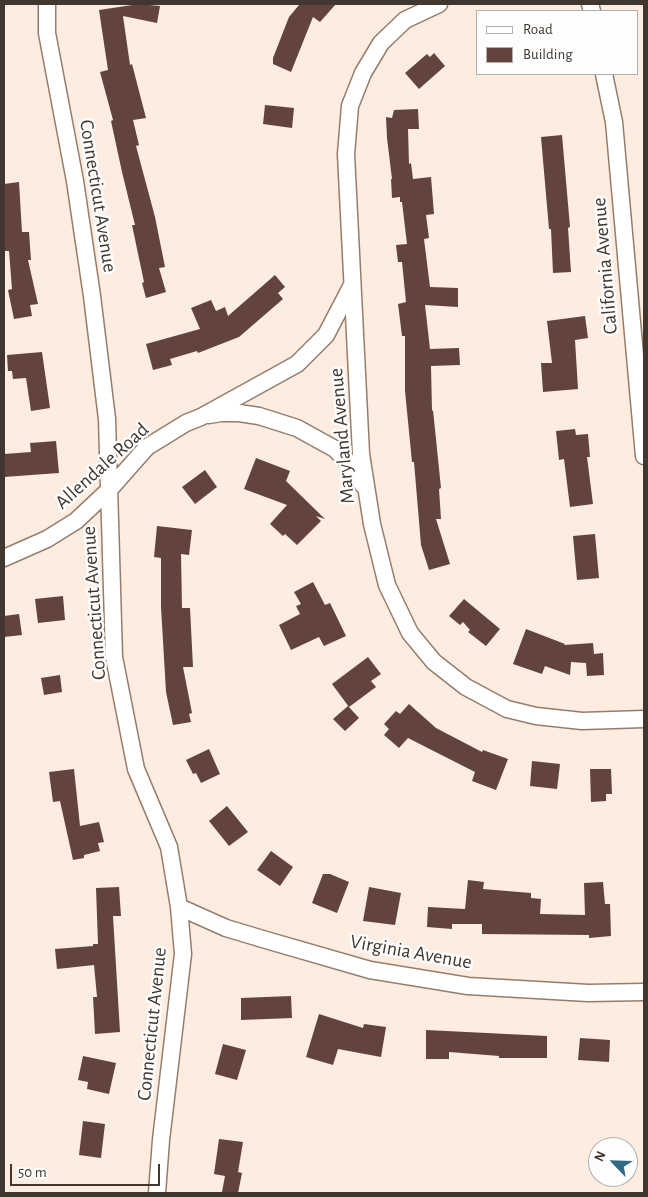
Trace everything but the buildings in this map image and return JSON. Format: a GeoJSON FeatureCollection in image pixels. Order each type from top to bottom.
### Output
{"type":"FeatureCollection","features":[{"type":"Feature","properties":{"kind":"street","name":"Connecticut Avenue"},"geometry":{"type":"LineString","coordinates":[[46,4],[48,33],[75,181],[94,305],[107,419],[114,656],[136,769],[170,847],[179,907],[183,954],[161,1140],[157,1193]]}},
{"type":"Feature","properties":{"kind":"street","name":"Maryland Avenue"},"geometry":{"type":"LineString","coordinates":[[439,4],[405,20],[381,44],[363,73],[350,106],[346,154],[361,454],[372,524],[387,585],[410,633],[434,662],[466,687],[507,708],[536,716],[582,721],[644,719]]}},
{"type":"Feature","properties":{"kind":"street","name":"California Avenue"},"geometry":{"type":"LineString","coordinates":[[604,75],[614,122],[644,456]]}},
{"type":"Feature","properties":{"kind":"street","name":"Allendale Road"},"geometry":{"type":"LineString","coordinates":[[4,558],[47,539],[76,521],[109,490],[147,447],[186,423],[297,364],[326,335],[352,284]]}},
{"type":"Feature","properties":{"kind":"street","name":"Allendale Road"},"geometry":{"type":"LineString","coordinates":[[200,417],[220,413],[239,413],[259,416],[297,428],[335,449],[350,463],[360,478],[368,497]]}},
{"type":"Feature","properties":{"kind":"street","name":"Virginia Avenue"},"geometry":{"type":"LineString","coordinates":[[179,907],[234,930],[370,970],[468,986],[588,993],[644,992]]}}]}
